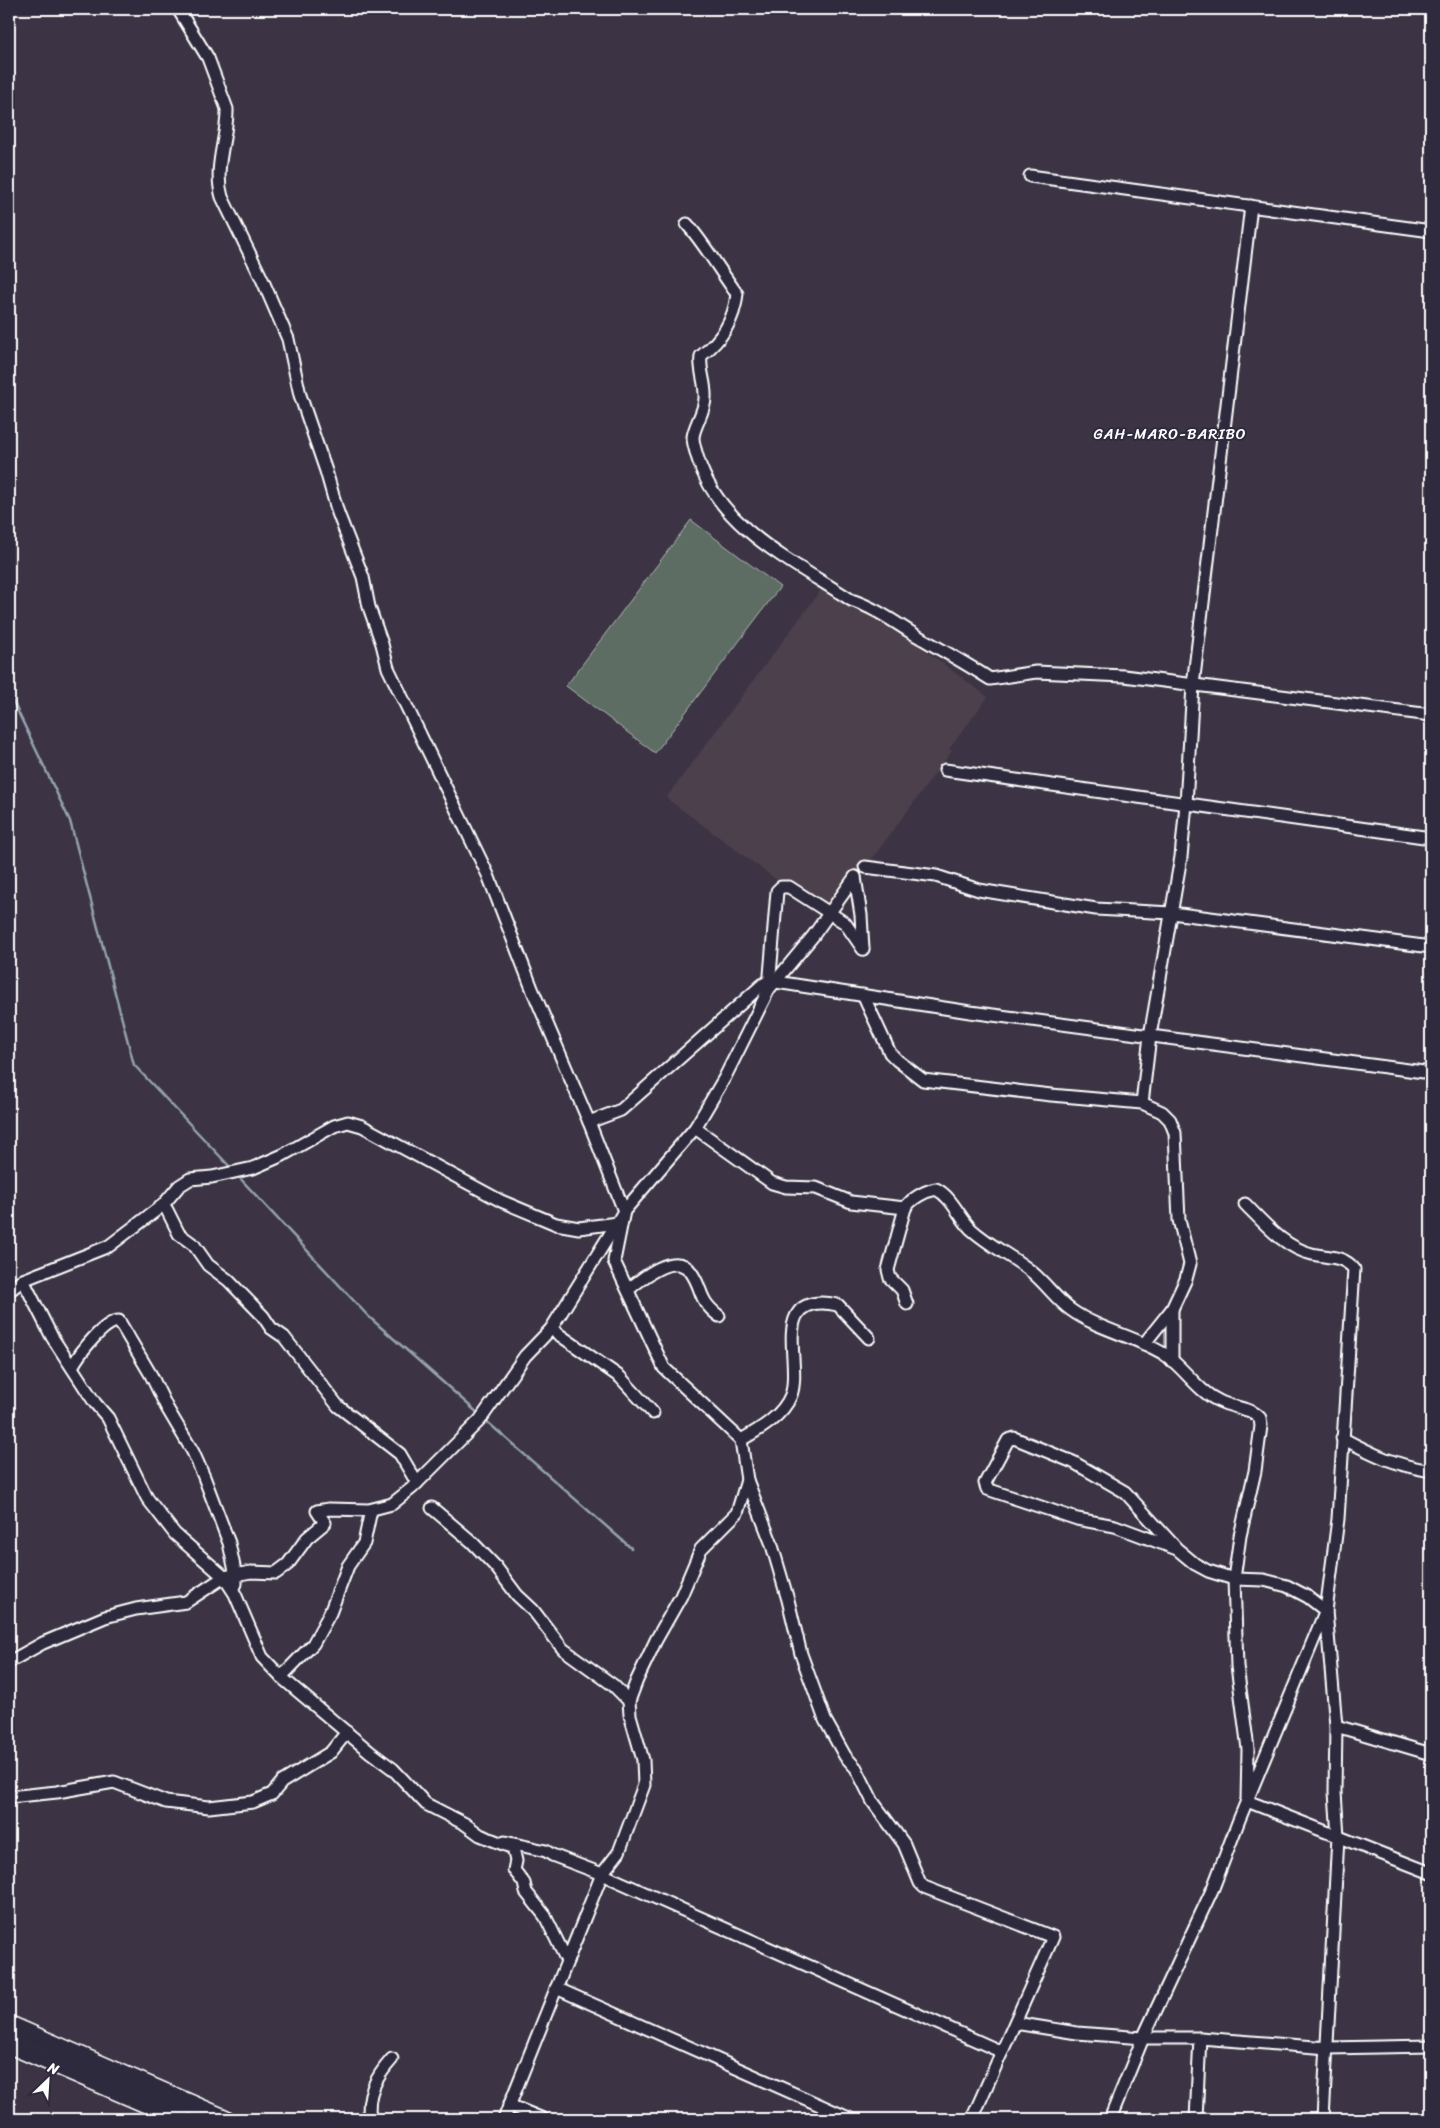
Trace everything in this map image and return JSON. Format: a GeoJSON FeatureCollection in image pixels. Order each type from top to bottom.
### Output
{"type":"FeatureCollection","features":[{"type":"Feature","properties":{"kind":"main road"},"geometry":{"type":"LineString","coordinates":[[9,2025],[225,2119]]}},
{"type":"Feature","properties":{"kind":"main road"},"geometry":{"type":"LineString","coordinates":[[9,2044],[182,2119]]}},
{"type":"Feature","properties":{"kind":"street"},"geometry":{"type":"LineString","coordinates":[[178,9],[208,58],[227,109],[220,158],[220,190],[222,197],[262,279],[288,339],[300,395],[338,513],[363,577],[369,607],[388,668],[488,875],[624,1211],[614,1260],[664,1368],[741,1440],[747,1480],[771,1542],[801,1654],[826,1720],[846,1756],[856,1768],[873,1802],[904,1844],[920,1883],[924,1887],[982,1911],[1053,1937],[972,2119]]}},
{"type":"Feature","properties":{"kind":"street"},"geometry":{"type":"LineString","coordinates":[[1030,176],[1431,231]]}},
{"type":"Feature","properties":{"kind":"street"},"geometry":{"type":"LineString","coordinates":[[1142,1103],[1150,1036],[1181,857],[1193,685],[1251,206]]}},
{"type":"Feature","properties":{"kind":"street"},"geometry":{"type":"LineString","coordinates":[[688,224],[707,248],[737,294],[735,311],[727,327],[713,346],[701,356],[700,364],[705,384],[705,400],[693,436],[694,446],[702,470],[714,495],[728,512],[751,532],[851,600],[862,603],[962,660],[990,679],[1036,672],[1124,676],[1431,715]]}},
{"type":"Feature","properties":{"kind":"street"},"geometry":{"type":"LineString","coordinates":[[945,770],[1431,838]]}},
{"type":"Feature","properties":{"kind":"street"},"geometry":{"type":"LineString","coordinates":[[865,867],[936,876],[979,890],[1096,909],[1172,913],[1431,947]]}},
{"type":"Feature","properties":{"kind":"street"},"geometry":{"type":"LineString","coordinates":[[9,1662],[43,1643],[105,1618],[136,1609],[186,1602],[224,1577],[251,1572],[276,1573],[288,1564],[307,1538],[325,1523],[317,1511],[328,1509],[371,1510],[392,1504],[417,1483],[480,1420],[525,1356],[551,1329],[624,1211],[695,1128],[725,1077],[771,984],[777,891],[781,887],[789,887],[829,913],[845,923],[863,949],[862,915],[855,877],[829,913],[813,936],[771,984],[621,1110],[589,1122]]}},
{"type":"Feature","properties":{"kind":"street"},"geometry":{"type":"LineString","coordinates":[[771,984],[1431,1073]]}},
{"type":"Feature","properties":{"kind":"street"},"geometry":{"type":"LineString","coordinates":[[863,995],[890,1053],[923,1080],[1051,1095],[1142,1103],[1162,1112],[1170,1120],[1175,1133],[1179,1220],[1190,1264],[1186,1279],[1172,1308],[1144,1344]]}},
{"type":"Feature","properties":{"kind":"street"},"geometry":{"type":"LineString","coordinates":[[9,1290],[23,1280],[109,1246],[163,1205],[179,1186],[190,1179],[212,1177],[253,1168],[283,1155],[334,1126],[348,1122],[362,1126],[501,1200],[556,1224],[580,1228],[617,1223]]}},
{"type":"Feature","properties":{"kind":"street"},"geometry":{"type":"LineString","coordinates":[[695,1128],[772,1183],[786,1187],[816,1188],[851,1202],[906,1208]]}},
{"type":"Feature","properties":{"kind":"street"},"geometry":{"type":"LineString","coordinates":[[907,1304],[902,1290],[890,1278],[888,1270],[906,1208],[910,1201],[930,1190],[936,1189],[942,1192],[972,1229],[1000,1252],[1034,1274],[1056,1298],[1071,1310],[1089,1321],[1144,1344],[1172,1361],[1218,1401],[1235,1408],[1248,1410],[1260,1418],[1261,1426],[1255,1471],[1240,1536],[1234,1579],[1237,1666],[1248,1750],[1247,1801]]}},
{"type":"Feature","properties":{"kind":"street"},"geometry":{"type":"LineString","coordinates":[[1245,1204],[1288,1244],[1314,1255],[1342,1259],[1348,1262],[1354,1270],[1338,1519],[1326,1611],[1336,1726],[1335,1792],[1338,1837],[1323,2119]]}},
{"type":"Feature","properties":{"kind":"street"},"geometry":{"type":"LineString","coordinates":[[163,1205],[179,1234],[194,1245],[208,1265],[228,1280],[263,1316],[271,1328],[284,1337],[338,1406],[400,1454],[417,1483]]}},
{"type":"Feature","properties":{"kind":"street"},"geometry":{"type":"LineString","coordinates":[[628,1290],[647,1274],[677,1263],[690,1271],[702,1299],[708,1308],[720,1316]]}},
{"type":"Feature","properties":{"kind":"street"},"geometry":{"type":"LineString","coordinates":[[23,1280],[52,1337],[108,1418],[148,1498],[175,1534],[224,1577],[235,1594],[262,1657],[281,1677],[393,1769],[426,1804],[465,1824],[480,1835],[512,1848],[516,1861],[514,1870],[524,1883],[526,1892],[549,1924],[567,1962]]}},
{"type":"Feature","properties":{"kind":"street"},"geometry":{"type":"LineString","coordinates":[[741,1440],[762,1428],[782,1410],[790,1397],[793,1388],[792,1332],[796,1317],[802,1308],[808,1305],[838,1305],[869,1338]]}},
{"type":"Feature","properties":{"kind":"street"},"geometry":{"type":"LineString","coordinates":[[1172,1308],[1172,1361]]}},
{"type":"Feature","properties":{"kind":"street"},"geometry":{"type":"LineString","coordinates":[[72,1367],[82,1352],[107,1325],[115,1321],[121,1324],[193,1452],[224,1528],[236,1576],[235,1594]]}},
{"type":"Feature","properties":{"kind":"street"},"geometry":{"type":"LineString","coordinates":[[551,1329],[620,1377],[653,1414]]}},
{"type":"Feature","properties":{"kind":"street"},"geometry":{"type":"LineString","coordinates":[[1177,1549],[1115,1526],[1077,1519],[987,1489],[985,1483],[1008,1440],[1014,1438],[1074,1462],[1125,1492],[1177,1549],[1201,1568],[1234,1579],[1264,1580],[1287,1586],[1308,1597],[1326,1611]]}},
{"type":"Feature","properties":{"kind":"street"},"geometry":{"type":"LineString","coordinates":[[1342,1438],[1379,1458],[1403,1466],[1431,1471]]}},
{"type":"Feature","properties":{"kind":"street"},"geometry":{"type":"LineString","coordinates":[[504,2119],[602,1874],[619,1852],[644,1785],[643,1760],[630,1715],[629,1701],[644,1664],[681,1596],[701,1549],[737,1513],[747,1480]]}},
{"type":"Feature","properties":{"kind":"street"},"geometry":{"type":"LineString","coordinates":[[432,1508],[471,1541],[496,1567],[517,1595],[533,1610],[563,1648],[613,1685],[629,1701]]}},
{"type":"Feature","properties":{"kind":"street"},"geometry":{"type":"LineString","coordinates":[[281,1677],[313,1644],[330,1613],[348,1566],[364,1543],[371,1510]]}},
{"type":"Feature","properties":{"kind":"street"},"geometry":{"type":"LineString","coordinates":[[1110,2119],[1143,2038],[1213,1888],[1326,1611]]}},
{"type":"Feature","properties":{"kind":"street"},"geometry":{"type":"LineString","coordinates":[[1336,1726],[1431,1754]]}},
{"type":"Feature","properties":{"kind":"street"},"geometry":{"type":"LineString","coordinates":[[9,1797],[57,1792],[114,1782],[166,1802],[209,1807],[252,1802],[272,1794],[282,1782],[330,1752],[347,1732]]}},
{"type":"Feature","properties":{"kind":"street"},"geometry":{"type":"LineString","coordinates":[[1247,1801],[1431,1873]]}},
{"type":"Feature","properties":{"kind":"street"},"geometry":{"type":"LineString","coordinates":[[480,1835],[507,1843],[540,1849],[602,1874],[1002,2052]]}},
{"type":"Feature","properties":{"kind":"street"},"geometry":{"type":"LineString","coordinates":[[556,1988],[850,2119]]}},
{"type":"Feature","properties":{"kind":"street"},"geometry":{"type":"LineString","coordinates":[[1015,2023],[1077,2033],[1143,2038],[1200,2038],[1328,2048],[1431,2046]]}},
{"type":"Feature","properties":{"kind":"street"},"geometry":{"type":"LineString","coordinates":[[1196,2119],[1200,2038]]}},
{"type":"Feature","properties":{"kind":"street"},"geometry":{"type":"LineString","coordinates":[[370,2119],[368,2108],[375,2082],[392,2059]]}},
{"type":"Feature","properties":{"kind":"street"},"geometry":{"type":"LineString","coordinates":[[509,2105],[543,2119]]}},
{"type":"Feature","properties":{"kind":"shaded area"},"geometry":{"type":"Polygon","coordinates":[[[829,579],[988,697],[949,749],[952,751],[828,918],[666,798],[829,579]]]}},
{"type":"Feature","properties":{"kind":"green space"},"geometry":{"type":"Polygon","coordinates":[[[691,520],[780,587],[655,753],[566,686],[691,520]]]}},
{"type":"Feature","properties":{"kind":"waterway"},"geometry":{"type":"LineString","coordinates":[[9,693],[70,821],[134,1065],[232,1169]]}},
{"type":"Feature","properties":{"kind":"waterway"},"geometry":{"type":"LineString","coordinates":[[237,1175],[368,1316],[480,1415]]}},
{"type":"Feature","properties":{"kind":"waterway"},"geometry":{"type":"LineString","coordinates":[[484,1419],[631,1548]]}},
{"type":"Feature","properties":{"kind":"district","name":"GAH-MARO-BARIBO"},"geometry":{"type":"Point","coordinates":[1170,434]}}]}
